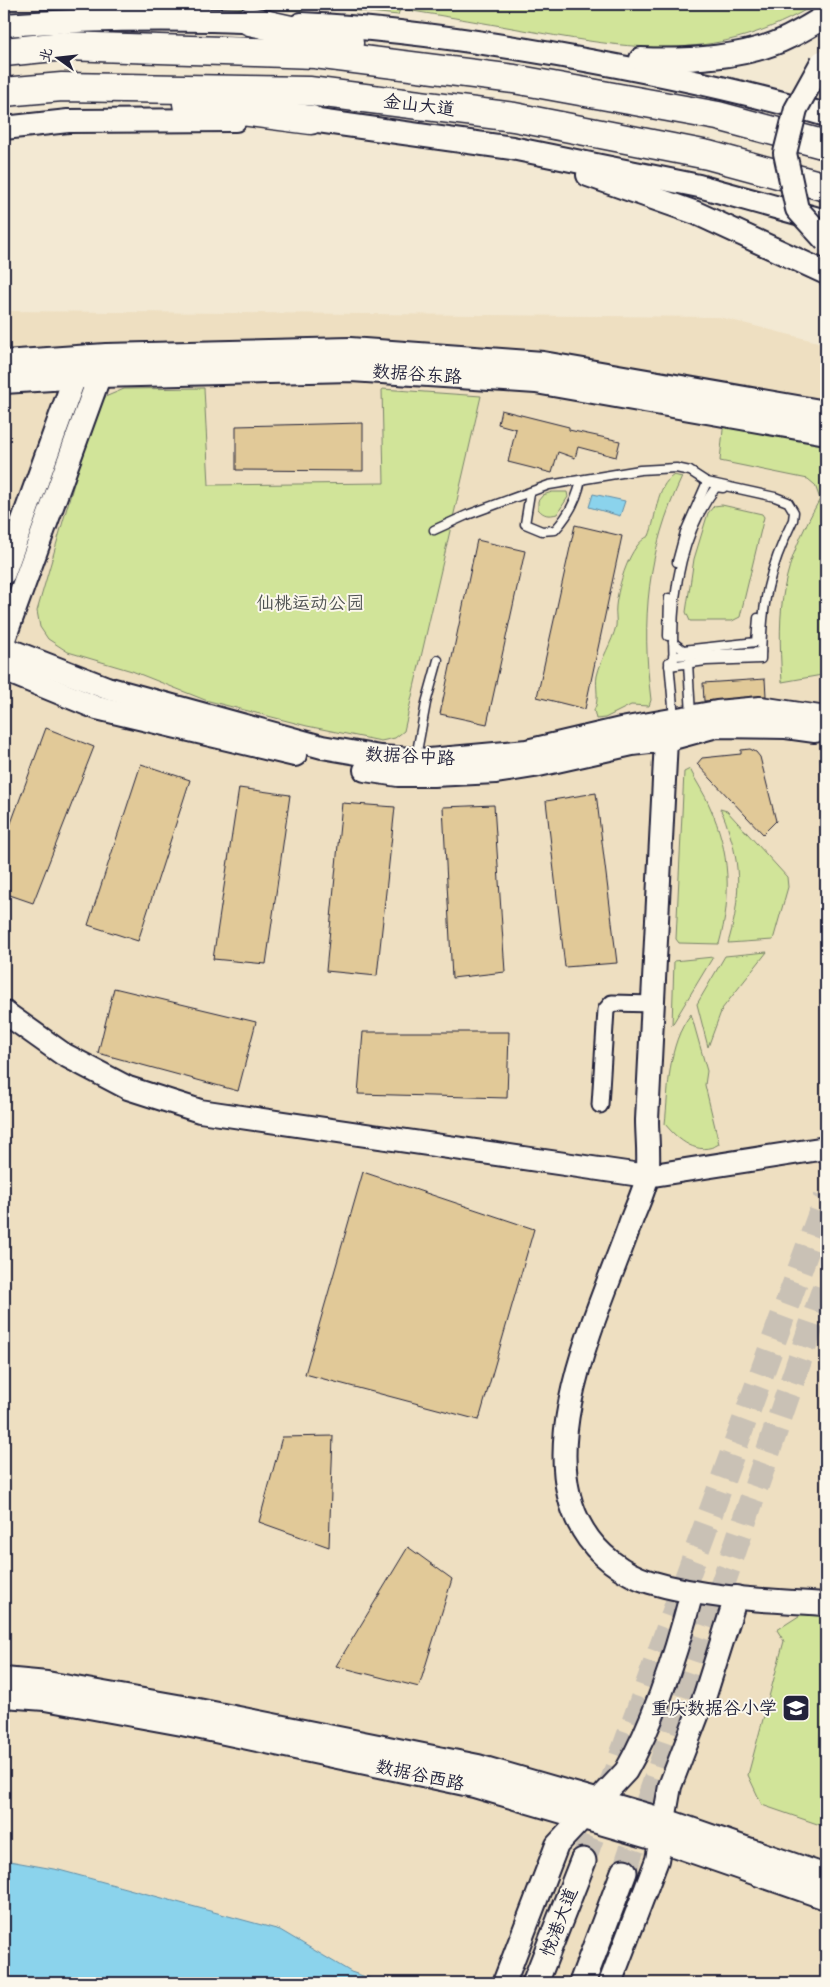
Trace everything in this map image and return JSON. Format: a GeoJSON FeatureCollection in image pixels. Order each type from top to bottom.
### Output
{"type":"FeatureCollection","features":[{"type":"Feature","properties":{"kind":"highway"},"geometry":{"type":"LineString","coordinates":[[250,22],[514,79],[718,116],[826,146]]}},
{"type":"Feature","properties":{"kind":"highway"},"geometry":{"type":"LineString","coordinates":[[4,52],[64,46],[315,54],[514,79]]}},
{"type":"Feature","properties":{"kind":"highway"},"geometry":{"type":"LineString","coordinates":[[62,87],[311,120]]}},
{"type":"Feature","properties":{"kind":"highway","name":"金山大道"},"geometry":{"type":"LineString","coordinates":[[4,92],[62,87],[309,91],[514,117],[708,155],[826,187]]}},
{"type":"Feature","properties":{"kind":"main road"},"geometry":{"type":"LineString","coordinates":[[555,54],[665,60],[708,57],[747,51],[788,38],[826,16]]}},
{"type":"Feature","properties":{"kind":"main road"},"geometry":{"type":"LineString","coordinates":[[4,25],[58,21],[250,22],[400,30],[646,70],[752,93],[826,115]]}},
{"type":"Feature","properties":{"kind":"main road"},"geometry":{"type":"LineString","coordinates":[[824,60],[796,110],[785,153],[797,209],[826,241]]}},
{"type":"Feature","properties":{"kind":"main road"},"geometry":{"type":"LineString","coordinates":[[4,128],[68,121],[311,120],[512,148],[699,186],[826,221]]}},
{"type":"Feature","properties":{"kind":"main road"},"geometry":{"type":"LineString","coordinates":[[512,148],[696,213],[826,273]]}},
{"type":"Feature","properties":{"kind":"main road","name":"数据谷东路"},"geometry":{"type":"LineString","coordinates":[[4,382],[74,378],[103,366],[350,349],[544,363],[826,412]]}},
{"type":"Feature","properties":{"kind":"main road"},"geometry":{"type":"LineString","coordinates":[[4,573],[82,357]]}},
{"type":"Feature","properties":{"kind":"main road","name":"数据谷东路"},"geometry":{"type":"LineString","coordinates":[[4,362],[82,357],[103,366],[351,370],[536,382],[826,433]]}},
{"type":"Feature","properties":{"kind":"main road"},"geometry":{"type":"LineString","coordinates":[[4,639],[103,366]]}},
{"type":"Feature","properties":{"kind":"main road","name":"数据谷中路"},"geometry":{"type":"LineString","coordinates":[[4,648],[107,688],[313,745],[380,757],[415,760],[474,757],[526,751],[621,729],[674,725],[786,726],[826,734]]}},
{"type":"Feature","properties":{"kind":"main road","name":"数据谷中路"},"geometry":{"type":"LineString","coordinates":[[4,670],[97,708],[321,762],[383,773],[433,775],[496,772],[534,766],[632,744],[674,725],[717,712],[760,708],[826,718]]}},
{"type":"Feature","properties":{"kind":"main road"},"geometry":{"type":"LineString","coordinates":[[674,725],[653,1004],[647,1120],[647,1176],[577,1372],[564,1433],[564,1472],[574,1515],[592,1545],[618,1567],[649,1582],[692,1592],[826,1604]]}},
{"type":"Feature","properties":{"kind":"main road"},"geometry":{"type":"LineString","coordinates":[[4,1012],[63,1054],[128,1088],[200,1110],[647,1176],[826,1148]]}},
{"type":"Feature","properties":{"kind":"main road"},"geometry":{"type":"LineString","coordinates":[[504,1983],[554,1853],[582,1816],[626,1771],[634,1758],[678,1644],[692,1592]]}},
{"type":"Feature","properties":{"kind":"main road"},"geometry":{"type":"LineString","coordinates":[[610,1983],[647,1891],[664,1830],[670,1786],[676,1764],[705,1695],[736,1597]]}},
{"type":"Feature","properties":{"kind":"main road","name":"数据谷西路"},"geometry":{"type":"LineString","coordinates":[[4,1680],[47,1683],[474,1786],[582,1816],[664,1830],[826,1876]]}},
{"type":"Feature","properties":{"kind":"main road","name":"数据谷西路"},"geometry":{"type":"LineString","coordinates":[[4,1696],[45,1699],[182,1716],[478,1766],[599,1800],[664,1830],[826,1898]]}},
{"type":"Feature","properties":{"kind":"main road"},"geometry":{"type":"LineString","coordinates":[[529,1801],[546,1818],[552,1829],[554,1853]]}},
{"type":"Feature","properties":{"kind":"main road","name":"悦港大道"},"geometry":{"type":"LineString","coordinates":[[535,1983],[582,1861]]}},
{"type":"Feature","properties":{"kind":"main road"},"geometry":{"type":"LineString","coordinates":[[582,1983],[624,1872]]}},
{"type":"Feature","properties":{"kind":"street"},"geometry":{"type":"LineString","coordinates":[[600,1105],[606,1010],[612,1003],[653,1004]]}},
{"type":"Feature","properties":{"kind":"lane"},"geometry":{"type":"LineString","coordinates":[[434,530],[466,515],[549,485],[640,470],[676,468],[690,472],[707,482],[775,496],[788,502],[792,506],[793,520],[770,572],[766,593],[761,659],[688,663],[672,662]]}},
{"type":"Feature","properties":{"kind":"lane"},"geometry":{"type":"LineString","coordinates":[[530,493],[525,524],[542,531],[555,530],[568,515],[582,480]]}},
{"type":"Feature","properties":{"kind":"lane"},"geometry":{"type":"LineString","coordinates":[[674,725],[668,610],[673,574],[685,532],[707,482]]}},
{"type":"Feature","properties":{"kind":"lane"},"geometry":{"type":"LineString","coordinates":[[672,662],[675,588],[678,573],[694,527],[716,487],[785,503],[790,512],[770,563],[763,590],[756,642],[683,650],[673,642]]}},
{"type":"Feature","properties":{"kind":"lane"},"geometry":{"type":"LineString","coordinates":[[672,662],[761,652]]}},
{"type":"Feature","properties":{"kind":"lane"},"geometry":{"type":"LineString","coordinates":[[415,760],[426,703],[438,660]]}},
{"type":"Feature","properties":{"kind":"lane"},"geometry":{"type":"LineString","coordinates":[[674,725],[688,663]]}},
{"type":"Feature","properties":{"kind":"shaded area"},"geometry":{"type":"Polygon","coordinates":[[[4,311],[719,317],[826,344],[826,1983],[384,1983],[351,1972],[280,1930],[59,1870],[4,1860],[4,311]]]}},
{"type":"Feature","properties":{"kind":"green space"},"geometry":{"type":"Polygon","coordinates":[[[186,4],[816,4],[780,23],[746,36],[679,47],[645,47],[574,39],[400,9],[398,15],[303,5],[302,11],[186,4]]]}},
{"type":"Feature","properties":{"kind":"green space","name":"仙桃运动公园"},"geometry":{"type":"Polygon","coordinates":[[[204,388],[209,485],[384,483],[382,389],[481,396],[404,731],[395,738],[381,741],[307,726],[205,700],[132,671],[68,652],[48,639],[40,627],[37,611],[95,411],[105,397],[124,389],[204,388]]]}},
{"type":"Feature","properties":{"kind":"green space"},"geometry":{"type":"Polygon","coordinates":[[[724,419],[826,438],[826,607],[821,619],[826,622],[826,660],[821,661],[822,675],[782,682],[780,630],[784,587],[797,546],[820,499],[815,485],[808,479],[720,461],[724,419]]]}},
{"type":"Feature","properties":{"kind":"green space"},"geometry":{"type":"Polygon","coordinates":[[[674,475],[682,477],[670,505],[654,559],[647,614],[648,670],[651,700],[649,706],[631,705],[605,718],[596,719],[594,710],[597,702],[597,676],[616,626],[616,606],[622,577],[636,547],[649,536],[663,487],[674,475]]]}},
{"type":"Feature","properties":{"kind":"green space"},"geometry":{"type":"Polygon","coordinates":[[[552,492],[567,492],[568,497],[557,514],[547,515],[538,509],[538,501],[543,495],[552,492]]]}},
{"type":"Feature","properties":{"kind":"green space"},"geometry":{"type":"Polygon","coordinates":[[[722,505],[762,514],[764,517],[740,617],[732,621],[690,621],[686,612],[694,559],[708,513],[714,506],[722,505]]]}},
{"type":"Feature","properties":{"kind":"green space"},"geometry":{"type":"Polygon","coordinates":[[[690,769],[708,802],[717,824],[725,857],[727,874],[726,909],[719,944],[679,943],[676,939],[684,772],[690,769]]]}},
{"type":"Feature","properties":{"kind":"green space"},"geometry":{"type":"Polygon","coordinates":[[[720,809],[727,811],[787,877],[788,887],[773,940],[728,943],[735,916],[738,876],[734,849],[720,809]]]}},
{"type":"Feature","properties":{"kind":"green space"},"geometry":{"type":"Polygon","coordinates":[[[767,952],[722,1009],[708,1047],[697,1004],[725,956],[767,952]]]}},
{"type":"Feature","properties":{"kind":"green space"},"geometry":{"type":"Polygon","coordinates":[[[713,957],[672,1025],[674,961],[713,957]]]}},
{"type":"Feature","properties":{"kind":"green space"},"geometry":{"type":"Polygon","coordinates":[[[691,1014],[707,1071],[705,1085],[719,1144],[704,1149],[696,1148],[682,1141],[665,1124],[673,1053],[683,1026],[691,1014]]]}},
{"type":"Feature","properties":{"kind":"green space","name":"重庆数据谷小学"},"geometry":{"type":"Polygon","coordinates":[[[816,1605],[826,1605],[826,1827],[762,1805],[748,1775],[784,1641],[777,1630],[816,1605]]]}},
{"type":"Feature","properties":{"kind":"water"},"geometry":{"type":"Polygon","coordinates":[[[593,494],[625,501],[620,516],[589,507],[593,494]]]}},
{"type":"Feature","properties":{"kind":"water"},"geometry":{"type":"Polygon","coordinates":[[[4,1860],[59,1870],[280,1930],[351,1972],[384,1983],[4,1983],[4,1860]]]}},
{"type":"Feature","properties":{"kind":"building"},"geometry":{"type":"Polygon","coordinates":[[[501,410],[569,427],[569,430],[620,441],[616,457],[578,447],[575,458],[558,452],[552,473],[508,462],[516,429],[498,424],[501,410]]]}},
{"type":"Feature","properties":{"kind":"building"},"geometry":{"type":"Polygon","coordinates":[[[363,423],[363,471],[236,470],[236,426],[363,423]]]}},
{"type":"Feature","properties":{"kind":"building"},"geometry":{"type":"Polygon","coordinates":[[[575,525],[622,536],[585,709],[537,697],[575,525]]]}},
{"type":"Feature","properties":{"kind":"building"},"geometry":{"type":"Polygon","coordinates":[[[477,540],[525,551],[487,724],[440,714],[477,540]]]}},
{"type":"Feature","properties":{"kind":"building"},"geometry":{"type":"Polygon","coordinates":[[[765,679],[766,696],[704,701],[703,683],[765,679]]]}},
{"type":"Feature","properties":{"kind":"building"},"geometry":{"type":"Polygon","coordinates":[[[46,728],[94,747],[33,903],[4,893],[4,842],[46,728]]]}},
{"type":"Feature","properties":{"kind":"building"},"geometry":{"type":"Polygon","coordinates":[[[750,749],[760,757],[776,821],[763,834],[697,764],[702,758],[741,754],[741,750],[750,749]]]}},
{"type":"Feature","properties":{"kind":"building"},"geometry":{"type":"Polygon","coordinates":[[[141,764],[190,780],[138,941],[88,925],[141,764]]]}},
{"type":"Feature","properties":{"kind":"building"},"geometry":{"type":"Polygon","coordinates":[[[239,788],[290,795],[266,964],[213,959],[239,788]]]}},
{"type":"Feature","properties":{"kind":"building"},"geometry":{"type":"Polygon","coordinates":[[[596,793],[617,963],[565,967],[546,801],[596,793]]]}},
{"type":"Feature","properties":{"kind":"building"},"geometry":{"type":"Polygon","coordinates":[[[342,803],[395,807],[377,976],[326,971],[342,803]]]}},
{"type":"Feature","properties":{"kind":"building"},"geometry":{"type":"Polygon","coordinates":[[[494,805],[505,972],[452,978],[443,807],[494,805]]]}},
{"type":"Feature","properties":{"kind":"building"},"geometry":{"type":"Polygon","coordinates":[[[114,988],[256,1022],[238,1091],[98,1053],[114,988]]]}},
{"type":"Feature","properties":{"kind":"building"},"geometry":{"type":"Polygon","coordinates":[[[363,1032],[509,1032],[507,1098],[358,1094],[363,1032]]]}},
{"type":"Feature","properties":{"kind":"building"},"geometry":{"type":"Polygon","coordinates":[[[363,1172],[534,1229],[479,1420],[305,1374],[363,1172]]]}},
{"type":"Feature","properties":{"kind":"building"},"geometry":{"type":"Polygon","coordinates":[[[333,1436],[329,1547],[259,1522],[282,1437],[333,1436]]]}},
{"type":"Feature","properties":{"kind":"building"},"geometry":{"type":"Polygon","coordinates":[[[408,1547],[452,1579],[419,1687],[336,1666],[408,1547]]]}},
{"type":"Feature","properties":{"kind":"tunnel"},"geometry":{"type":"LineString","coordinates":[[583,1861],[826,1198]]}},
{"type":"Feature","properties":{"kind":"tunnel"},"geometry":{"type":"LineString","coordinates":[[624,1872],[826,1283]]}},
{"type":"Feature","properties":{"kind":"place","name":"重庆数据谷小学"},"geometry":{"type":"Point","coordinates":[796,1708]}}]}
